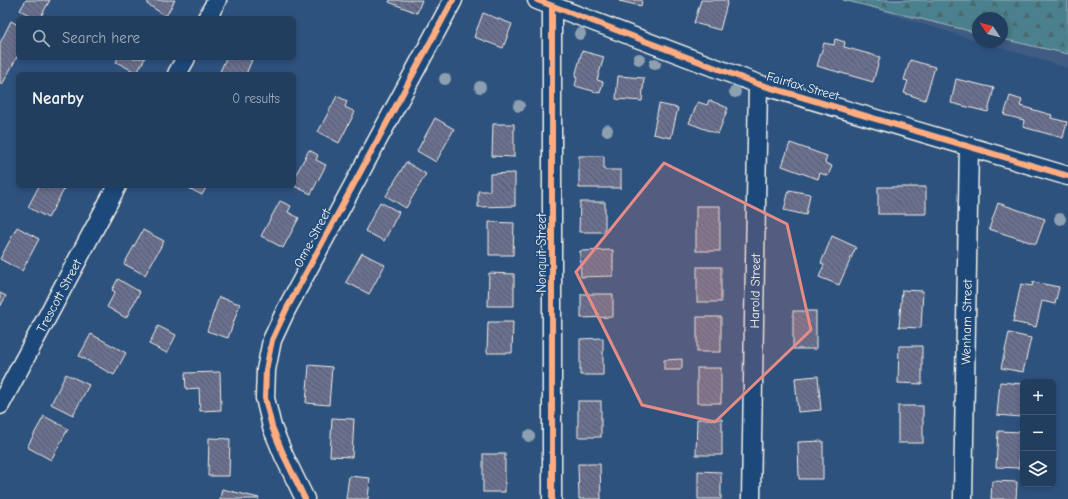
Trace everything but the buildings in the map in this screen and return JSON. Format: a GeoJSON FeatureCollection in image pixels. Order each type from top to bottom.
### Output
{"type":"FeatureCollection","features":[{"type":"Feature","properties":{"kind":"street"},"geometry":{"type":"LineString","coordinates":[[208,16],[217,0]]}},
{"type":"Feature","properties":{"kind":"street","name":"Orne Street"},"geometry":{"type":"LineString","coordinates":[[305,499],[272,427],[265,398],[266,370],[272,340],[286,310],[453,0]]}},
{"type":"Feature","properties":{"kind":"street","name":"Fairfax Street"},"geometry":{"type":"LineString","coordinates":[[545,3],[758,84],[1068,176]]}},
{"type":"Feature","properties":{"kind":"street","name":"Nonquit Street"},"geometry":{"type":"LineString","coordinates":[[545,3],[552,499]]}},
{"type":"Feature","properties":{"kind":"street"},"geometry":{"type":"LineString","coordinates":[[178,72],[185,60]]}},
{"type":"Feature","properties":{"kind":"street","name":"Harold Street"},"geometry":{"type":"LineString","coordinates":[[751,499],[758,84]]}},
{"type":"Feature","properties":{"kind":"street","name":"Wenham Street"},"geometry":{"type":"LineString","coordinates":[[963,499],[969,146]]}},
{"type":"Feature","properties":{"kind":"street","name":"Trescott Street"},"geometry":{"type":"LineString","coordinates":[[0,405],[116,188]]}},
{"type":"Feature","properties":{"kind":"highlighted area"},"geometry":{"type":"Polygon","coordinates":[[[664,163],[787,224],[811,330],[715,422],[642,405],[576,272],[664,163]]]}},
{"type":"Feature","properties":{"kind":"shaded area"},"geometry":{"type":"Polygon","coordinates":[[[845,0],[1068,0],[1068,68],[1002,48],[1008,48],[1008,12],[972,12],[972,39],[845,0]]]}},
{"type":"Feature","properties":{"kind":"green space"},"geometry":{"type":"Polygon","coordinates":[[[843,0],[1068,0],[1068,54],[1008,40],[1008,12],[972,12],[972,32],[843,0]]]}},
{"type":"Feature","properties":{"kind":"cycle path"},"geometry":{"type":"LineString","coordinates":[[305,499],[272,427],[265,398],[266,370],[272,340],[286,310],[453,0]]}},
{"type":"Feature","properties":{"kind":"cycle path"},"geometry":{"type":"LineString","coordinates":[[537,0],[758,84],[1068,176]]}},
{"type":"Feature","properties":{"kind":"cycle path"},"geometry":{"type":"LineString","coordinates":[[552,6],[552,499]]}}]}
